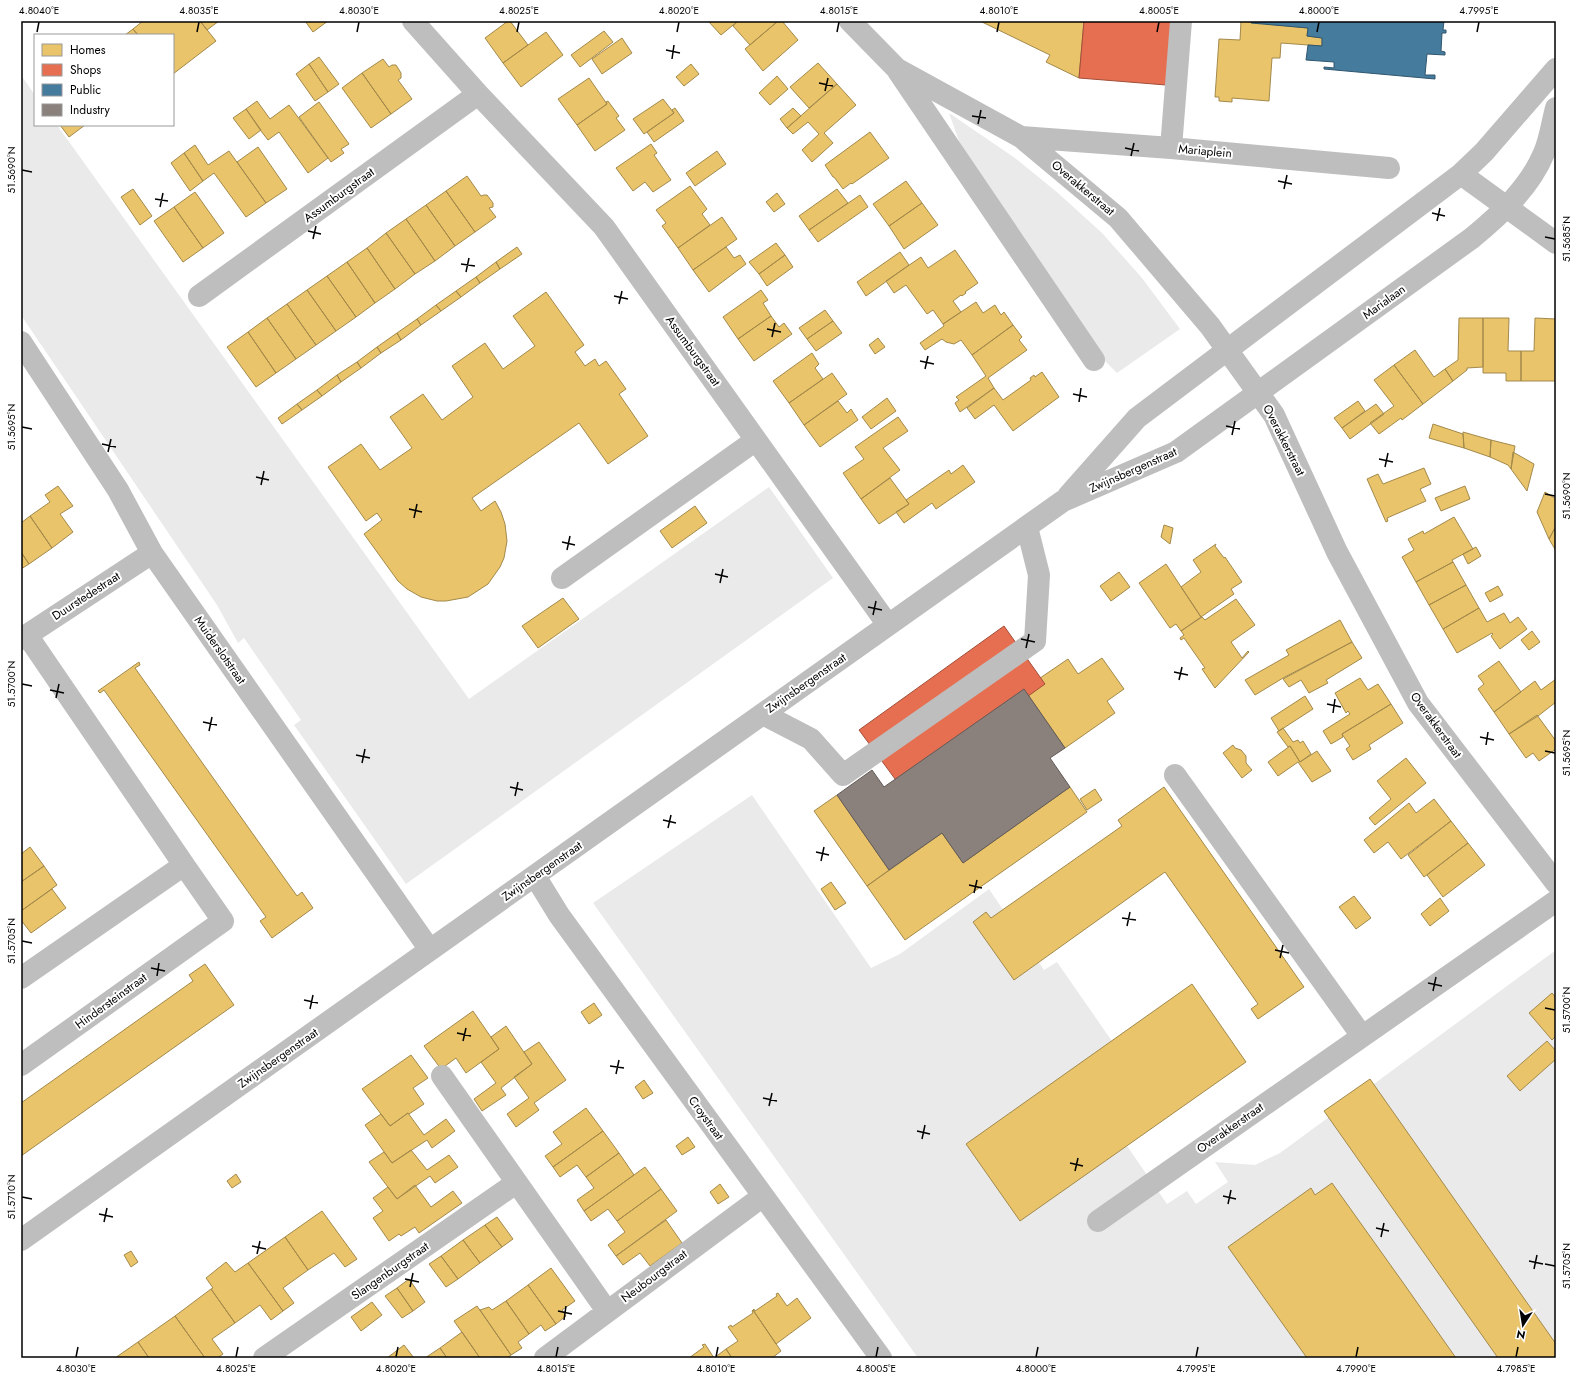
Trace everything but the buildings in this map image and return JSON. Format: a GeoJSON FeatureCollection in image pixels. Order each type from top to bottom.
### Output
{"type":"FeatureCollection","features":[{"type":"Feature","properties":{"kind":"street","name":"Assumburgstraat"},"geometry":{"type":"LineString","coordinates":[[413,21],[478,94],[604,227],[888,626]]}},
{"type":"Feature","properties":{"kind":"street","name":"Overakkerstraat"},"geometry":{"type":"LineString","coordinates":[[850,21],[897,69],[1094,360]]}},
{"type":"Feature","properties":{"kind":"street"},"geometry":{"type":"LineString","coordinates":[[1171,148],[1181,21]]}},
{"type":"Feature","properties":{"kind":"street","name":"Overakkerstraat"},"geometry":{"type":"LineString","coordinates":[[897,69],[1021,137],[1118,218],[1210,326],[1274,415],[1337,552],[1418,703],[1556,883]]}},
{"type":"Feature","properties":{"kind":"street"},"geometry":{"type":"LineString","coordinates":[[1227,350],[1461,174],[1484,152],[1556,69]]}},
{"type":"Feature","properties":{"kind":"street","name":"Assumburgstraat"},"geometry":{"type":"LineString","coordinates":[[199,296],[478,94]]}},
{"type":"Feature","properties":{"kind":"street","name":"Marialaan"},"geometry":{"type":"LineString","coordinates":[[1258,393],[1472,238],[1507,207],[1538,166],[1545,152],[1556,108]]}},
{"type":"Feature","properties":{"kind":"street","name":"Mariaplein"},"geometry":{"type":"LineString","coordinates":[[1021,137],[1171,148],[1389,168]]}},
{"type":"Feature","properties":{"kind":"street"},"geometry":{"type":"LineString","coordinates":[[1461,174],[1556,243]]}},
{"type":"Feature","properties":{"kind":"street","name":"Muiderslotstraat"},"geometry":{"type":"LineString","coordinates":[[21,342],[118,490],[152,553],[430,950]]}},
{"type":"Feature","properties":{"kind":"street","name":"Zwijnsbergenstraat"},"geometry":{"type":"LineString","coordinates":[[1063,501],[1137,418],[1227,350]]}},
{"type":"Feature","properties":{"kind":"street","name":"Zwijnsbergenstraat"},"geometry":{"type":"LineString","coordinates":[[21,1240],[1063,501],[1176,452],[1258,393]]}},
{"type":"Feature","properties":{"kind":"street"},"geometry":{"type":"LineString","coordinates":[[562,578],[756,440]]}},
{"type":"Feature","properties":{"kind":"street"},"geometry":{"type":"LineString","coordinates":[[763,714],[811,739],[843,775],[1035,641],[1039,575],[1027,527]]}},
{"type":"Feature","properties":{"kind":"street","name":"Duurstedestraat"},"geometry":{"type":"LineString","coordinates":[[24,637],[152,553]]}},
{"type":"Feature","properties":{"kind":"street","name":"Hindersteinstraat"},"geometry":{"type":"LineString","coordinates":[[21,1065],[223,921],[24,637]]}},
{"type":"Feature","properties":{"kind":"street"},"geometry":{"type":"LineString","coordinates":[[1175,775],[1362,1036]]}},
{"type":"Feature","properties":{"kind":"street"},"geometry":{"type":"LineString","coordinates":[[21,978],[184,865]]}},
{"type":"Feature","properties":{"kind":"street","name":"Croystraat"},"geometry":{"type":"LineString","coordinates":[[535,876],[559,915],[881,1358]]}},
{"type":"Feature","properties":{"kind":"street","name":"Overakkerstraat"},"geometry":{"type":"LineString","coordinates":[[1098,1220],[1556,901]]}},
{"type":"Feature","properties":{"kind":"street"},"geometry":{"type":"LineString","coordinates":[[442,1076],[607,1311]]}},
{"type":"Feature","properties":{"kind":"street","name":"Slangenburgstraat"},"geometry":{"type":"LineString","coordinates":[[264,1358],[516,1183]]}},
{"type":"Feature","properties":{"kind":"street","name":"Neubourgstraat"},"geometry":{"type":"LineString","coordinates":[[545,1358],[763,1196]]}},
{"type":"Feature","properties":{"kind":"shaded area"},"geometry":{"type":"Polygon","coordinates":[[[21,75],[34,94],[34,126],[58,126],[469,699],[769,487],[833,578],[406,884],[294,725],[301,720],[244,638],[238,643],[217,605],[21,315],[21,75]]]}},
{"type":"Feature","properties":{"kind":"shaded area"},"geometry":{"type":"Polygon","coordinates":[[[949,113],[1015,158],[1058,193],[1102,233],[1142,278],[1180,329],[1117,373],[1101,357],[965,158],[949,113]]]}},
{"type":"Feature","properties":{"kind":"shaded area"},"geometry":{"type":"Polygon","coordinates":[[[752,795],[871,968],[900,954],[989,889],[1044,970],[1057,962],[1123,1057],[1125,1143],[1167,1204],[1187,1191],[1196,1204],[1228,1182],[1215,1162],[1255,1165],[1280,1153],[1556,950],[1556,1358],[918,1358],[593,903],[752,795]]]}}]}
